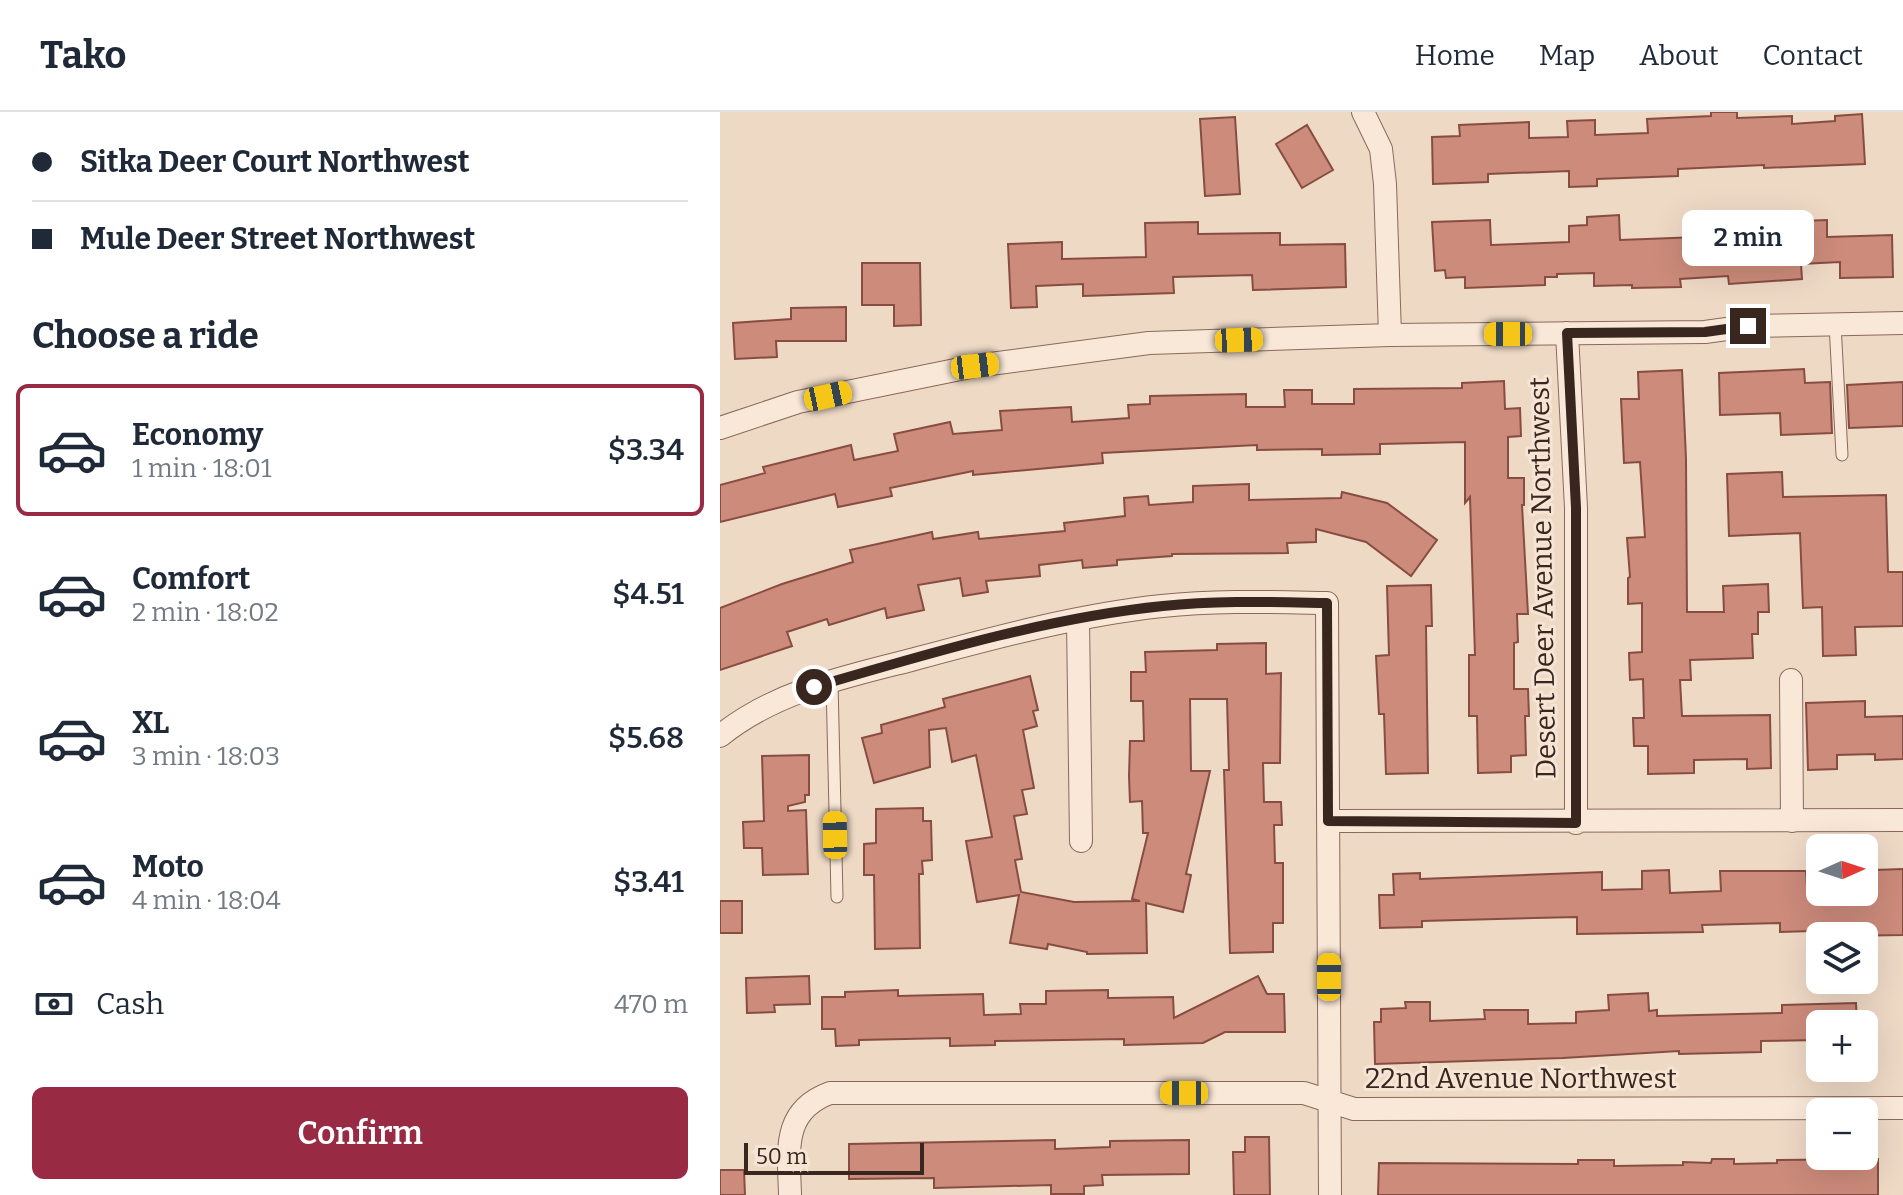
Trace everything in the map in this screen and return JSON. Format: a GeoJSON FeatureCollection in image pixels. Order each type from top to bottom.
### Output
{"type":"FeatureCollection","features":[{"type":"Feature","properties":{"kind":"street"},"geometry":{"type":"LineString","coordinates":[[1366,113],[1381,149],[1384,172],[1390,335]]}},
{"type":"Feature","properties":{"kind":"street"},"geometry":{"type":"LineString","coordinates":[[720,428],[798,402],[975,366],[1149,343],[1390,335],[1705,332],[1748,326],[1903,323]]}},
{"type":"Feature","properties":{"kind":"street","name":"Desert Deer Avenue Northwest"},"geometry":{"type":"LineString","coordinates":[[1567,333],[1576,508],[1576,823]]}},
{"type":"Feature","properties":{"kind":"street"},"geometry":{"type":"LineString","coordinates":[[720,736],[745,717],[796,692],[1002,636],[1078,620],[1192,603],[1327,603],[1330,1195]]}},
{"type":"Feature","properties":{"kind":"street"},"geometry":{"type":"LineString","coordinates":[[1078,620],[1081,841]]}},
{"type":"Feature","properties":{"kind":"street"},"geometry":{"type":"LineString","coordinates":[[1791,680],[1792,821]]}},
{"type":"Feature","properties":{"kind":"street"},"geometry":{"type":"LineString","coordinates":[[1328,821],[1576,823],[1903,820]]}},
{"type":"Feature","properties":{"kind":"street","name":"22nd Avenue Northwest"},"geometry":{"type":"LineString","coordinates":[[790,1195],[789,1142],[794,1122],[813,1099],[830,1093],[1304,1093],[1354,1109],[1903,1108]]}},
{"type":"Feature","properties":{"kind":"lane"},"geometry":{"type":"LineString","coordinates":[[1835,324],[1842,455]]}},
{"type":"Feature","properties":{"kind":"lane"},"geometry":{"type":"LineString","coordinates":[[832,682],[837,897]]}},
{"type":"Feature","properties":{"kind":"building"},"geometry":{"type":"Polygon","coordinates":[[[1711,112],[1737,112],[1737,118],[1792,116],[1792,124],[1835,121],[1835,116],[1862,114],[1865,164],[1678,169],[1678,176],[1597,179],[1597,186],[1569,187],[1569,171],[1488,174],[1488,182],[1433,184],[1432,137],[1460,136],[1459,125],[1529,122],[1529,138],[1568,137],[1567,121],[1595,120],[1595,135],[1648,133],[1647,119],[1711,116],[1711,112]]]}},
{"type":"Feature","properties":{"kind":"building"},"geometry":{"type":"Polygon","coordinates":[[[1235,117],[1240,194],[1205,196],[1200,119],[1235,117]]]}},
{"type":"Feature","properties":{"kind":"building"},"geometry":{"type":"Polygon","coordinates":[[[1307,125],[1333,170],[1302,188],[1276,144],[1307,125]]]}},
{"type":"Feature","properties":{"kind":"building"},"geometry":{"type":"Polygon","coordinates":[[[1619,215],[1620,240],[1699,237],[1698,230],[1735,227],[1736,239],[1773,237],[1772,222],[1827,220],[1827,237],[1892,235],[1893,277],[1840,278],[1840,262],[1801,264],[1802,279],[1729,284],[1728,276],[1680,279],[1681,287],[1632,288],[1632,285],[1594,286],[1594,273],[1557,274],[1557,277],[1545,277],[1545,285],[1465,288],[1465,277],[1446,278],[1445,270],[1435,271],[1432,222],[1490,220],[1491,245],[1569,242],[1569,226],[1587,225],[1587,217],[1619,215]]]}},
{"type":"Feature","properties":{"kind":"building"},"geometry":{"type":"Polygon","coordinates":[[[1198,222],[1198,234],[1280,233],[1280,245],[1345,244],[1346,287],[1253,290],[1252,275],[1173,277],[1174,293],[1083,296],[1083,284],[1036,286],[1037,307],[1011,308],[1008,244],[1062,242],[1062,259],[1146,257],[1145,223],[1198,222]]]}},
{"type":"Feature","properties":{"kind":"building"},"geometry":{"type":"Polygon","coordinates":[[[862,263],[920,263],[921,325],[894,326],[894,305],[862,305],[862,263]]]}},
{"type":"Feature","properties":{"kind":"building"},"geometry":{"type":"Polygon","coordinates":[[[846,307],[846,341],[776,341],[777,357],[735,359],[733,323],[791,319],[791,308],[846,307]]]}},
{"type":"Feature","properties":{"kind":"building"},"geometry":{"type":"Polygon","coordinates":[[[1804,369],[1805,383],[1830,382],[1832,433],[1781,435],[1780,413],[1720,415],[1719,373],[1804,369]]]}},
{"type":"Feature","properties":{"kind":"building"},"geometry":{"type":"Polygon","coordinates":[[[1682,370],[1687,612],[1724,612],[1723,586],[1768,584],[1769,612],[1758,612],[1758,634],[1752,634],[1753,658],[1690,660],[1691,680],[1680,680],[1682,716],[1770,715],[1771,768],[1747,769],[1747,759],[1694,760],[1694,773],[1648,774],[1648,746],[1634,746],[1633,718],[1644,718],[1643,679],[1630,680],[1629,653],[1642,652],[1642,603],[1628,604],[1630,577],[1627,538],[1645,537],[1640,462],[1624,463],[1621,399],[1639,399],[1638,372],[1682,370]]]}},
{"type":"Feature","properties":{"kind":"building"},"geometry":{"type":"Polygon","coordinates":[[[1504,381],[1505,409],[1520,408],[1521,436],[1508,437],[1508,478],[1524,478],[1522,505],[1528,614],[1517,614],[1518,642],[1514,643],[1514,689],[1528,689],[1526,755],[1511,756],[1511,772],[1478,773],[1477,716],[1469,716],[1469,655],[1475,655],[1470,497],[1465,503],[1465,442],[1380,444],[1380,454],[1322,455],[1322,449],[1257,450],[1257,445],[1102,453],[1103,463],[973,475],[973,471],[890,488],[892,496],[838,507],[835,494],[720,522],[720,485],[765,473],[763,467],[851,445],[854,460],[898,451],[894,434],[950,422],[953,434],[1002,430],[1000,411],[1071,407],[1072,422],[1129,418],[1128,405],[1150,404],[1150,396],[1246,394],[1246,407],[1285,407],[1284,390],[1312,390],[1312,404],[1354,404],[1354,389],[1462,388],[1462,383],[1504,381]]]}},
{"type":"Feature","properties":{"kind":"building"},"geometry":{"type":"Polygon","coordinates":[[[1903,382],[1903,426],[1849,428],[1847,385],[1903,382]]]}},
{"type":"Feature","properties":{"kind":"building"},"geometry":{"type":"Polygon","coordinates":[[[1782,472],[1783,497],[1886,495],[1888,572],[1903,572],[1903,626],[1855,627],[1856,655],[1823,656],[1822,607],[1803,608],[1800,533],[1729,536],[1727,474],[1782,472]]]}},
{"type":"Feature","properties":{"kind":"building"},"geometry":{"type":"Polygon","coordinates":[[[1249,484],[1249,500],[1341,498],[1342,492],[1387,503],[1437,540],[1411,576],[1366,542],[1316,529],[1316,542],[1287,543],[1288,553],[1172,554],[1117,560],[1117,565],[1083,568],[1082,560],[1039,565],[1040,576],[986,581],[988,592],[963,596],[960,578],[918,585],[924,610],[887,618],[885,608],[829,625],[827,619],[787,632],[792,646],[720,670],[720,608],[782,584],[853,562],[850,550],[932,532],[933,539],[978,532],[979,539],[1065,531],[1064,523],[1125,516],[1124,498],[1148,496],[1149,505],[1193,502],[1193,486],[1249,484]]]}},
{"type":"Feature","properties":{"kind":"building"},"geometry":{"type":"Polygon","coordinates":[[[1431,585],[1432,626],[1426,626],[1428,773],[1386,774],[1384,714],[1379,714],[1376,656],[1389,655],[1387,586],[1431,585]]]}},
{"type":"Feature","properties":{"kind":"building"},"geometry":{"type":"Polygon","coordinates":[[[1266,643],[1266,674],[1281,673],[1280,763],[1263,763],[1264,802],[1281,802],[1282,825],[1274,825],[1275,863],[1283,863],[1283,923],[1273,923],[1273,952],[1230,953],[1224,770],[1229,770],[1227,699],[1190,699],[1191,771],[1210,771],[1186,874],[1191,875],[1183,912],[1146,903],[1147,953],[1087,954],[1048,944],[1047,949],[1010,943],[1019,895],[977,902],[966,841],[992,837],[976,755],[952,762],[946,728],[929,730],[930,767],[874,783],[862,738],[882,733],[881,725],[945,707],[943,699],[1030,676],[1038,710],[1033,711],[1037,726],[1023,730],[1034,788],[1022,790],[1027,814],[1014,816],[1022,859],[1015,860],[1021,892],[1074,902],[1140,901],[1132,899],[1148,833],[1143,833],[1142,801],[1130,802],[1129,776],[1130,741],[1144,741],[1143,701],[1131,701],[1131,672],[1146,672],[1145,652],[1217,650],[1217,644],[1266,643]]]}},
{"type":"Feature","properties":{"kind":"building"},"geometry":{"type":"Polygon","coordinates":[[[1865,701],[1865,717],[1903,716],[1903,759],[1875,760],[1875,754],[1837,755],[1837,769],[1808,770],[1806,703],[1865,701]]]}},
{"type":"Feature","properties":{"kind":"building"},"geometry":{"type":"Polygon","coordinates":[[[809,755],[809,795],[805,795],[805,802],[788,806],[788,811],[806,810],[808,874],[763,875],[762,848],[744,848],[743,822],[764,821],[762,756],[809,755]]]}},
{"type":"Feature","properties":{"kind":"building"},"geometry":{"type":"Polygon","coordinates":[[[923,808],[923,821],[931,821],[932,860],[922,861],[923,874],[919,874],[920,948],[875,949],[874,875],[864,875],[864,844],[876,843],[876,809],[923,808]]]}},
{"type":"Feature","properties":{"kind":"building"},"geometry":{"type":"Polygon","coordinates":[[[1903,869],[1903,935],[1878,935],[1878,922],[1806,922],[1806,931],[1780,932],[1780,923],[1702,925],[1703,932],[1577,934],[1577,917],[1422,921],[1422,927],[1380,928],[1379,895],[1394,895],[1393,874],[1420,873],[1420,879],[1602,872],[1602,890],[1642,889],[1642,871],[1669,870],[1670,893],[1721,891],[1720,871],[1806,871],[1806,906],[1878,906],[1878,870],[1903,869]]]}},
{"type":"Feature","properties":{"kind":"building"},"geometry":{"type":"Polygon","coordinates":[[[720,901],[742,901],[742,933],[720,933],[720,901]]]}},
{"type":"Feature","properties":{"kind":"building"},"geometry":{"type":"Polygon","coordinates":[[[809,976],[810,1004],[774,1005],[775,1012],[747,1013],[746,978],[809,976]]]}},
{"type":"Feature","properties":{"kind":"building"},"geometry":{"type":"Polygon","coordinates":[[[1258,976],[1267,994],[1284,994],[1285,1032],[1225,1032],[1203,1043],[1124,1045],[1124,1039],[995,1041],[995,1045],[950,1046],[950,1038],[859,1040],[859,1045],[836,1046],[835,1029],[822,1029],[822,997],[845,997],[845,992],[898,990],[898,996],[983,994],[984,1015],[1021,1014],[1020,1004],[1046,1004],[1046,991],[1108,990],[1108,998],[1173,997],[1174,1018],[1258,976]]]}},
{"type":"Feature","properties":{"kind":"building"},"geometry":{"type":"Polygon","coordinates":[[[1648,993],[1649,1011],[1657,1010],[1657,1016],[1782,1013],[1782,1005],[1856,1003],[1856,1010],[1806,1010],[1806,1040],[1761,1041],[1761,1052],[1679,1054],[1679,1051],[1375,1064],[1374,1022],[1381,1022],[1381,1009],[1406,1008],[1405,1002],[1430,1002],[1430,1021],[1485,1019],[1484,1010],[1528,1010],[1528,1024],[1576,1023],[1576,1012],[1609,1010],[1608,995],[1648,993]]]}},
{"type":"Feature","properties":{"kind":"building"},"geometry":{"type":"Polygon","coordinates":[[[1245,1137],[1269,1137],[1270,1195],[1234,1195],[1233,1152],[1245,1152],[1245,1137]]]}},
{"type":"Feature","properties":{"kind":"building"},"geometry":{"type":"Polygon","coordinates":[[[1055,1140],[1055,1149],[1110,1147],[1110,1141],[1189,1140],[1189,1174],[1102,1175],[1103,1185],[1084,1186],[1084,1194],[1051,1194],[1051,1185],[934,1188],[934,1178],[849,1179],[849,1144],[1055,1140]]]}},
{"type":"Feature","properties":{"kind":"building"},"geometry":{"type":"Polygon","coordinates":[[[1712,1159],[1734,1159],[1734,1164],[1806,1160],[1806,1170],[1878,1170],[1878,1195],[1378,1195],[1379,1163],[1578,1164],[1578,1160],[1614,1160],[1614,1166],[1711,1163],[1712,1159]]]}},
{"type":"Feature","properties":{"kind":"building"},"geometry":{"type":"Polygon","coordinates":[[[720,1170],[744,1170],[745,1195],[720,1195],[720,1170]]]}},
{"type":"Feature","properties":{"kind":"route"},"geometry":{"type":"LineString","coordinates":[[814,687],[1002,636],[1159,606],[1231,601],[1327,603],[1328,821],[1576,823],[1576,508],[1567,333],[1705,332],[1748,326]]}}]}
